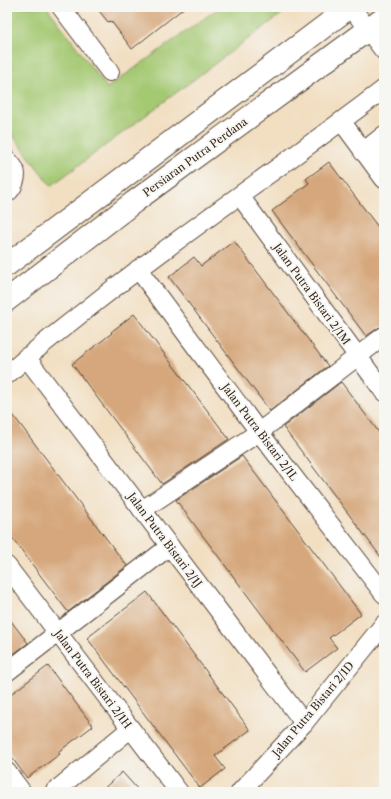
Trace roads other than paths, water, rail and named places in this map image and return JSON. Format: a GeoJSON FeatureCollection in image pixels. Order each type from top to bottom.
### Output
{"type":"FeatureCollection","features":[{"type":"Feature","properties":{"kind":"main road"},"geometry":{"type":"LineString","coordinates":[[7,265],[351,7]]}},
{"type":"Feature","properties":{"kind":"main road","name":"Persiaran Putra Perdana"},"geometry":{"type":"LineString","coordinates":[[7,300],[134,202],[376,24]]}},
{"type":"Feature","properties":{"kind":"street"},"geometry":{"type":"LineString","coordinates":[[61,7],[110,72]]}},
{"type":"Feature","properties":{"kind":"street"},"geometry":{"type":"LineString","coordinates":[[351,7],[376,24],[384,51]]}},
{"type":"Feature","properties":{"kind":"street"},"geometry":{"type":"LineString","coordinates":[[7,375],[26,357],[138,269],[342,122],[384,89]]}},
{"type":"Feature","properties":{"kind":"street"},"geometry":{"type":"LineString","coordinates":[[342,122],[376,147],[384,179]]}},
{"type":"Feature","properties":{"kind":"street"},"geometry":{"type":"LineString","coordinates":[[7,159],[15,170],[16,180],[10,191],[7,193]]}},
{"type":"Feature","properties":{"kind":"street","name":"Jalan Putra Bistari 2/1M"},"geometry":{"type":"LineString","coordinates":[[240,196],[384,392]]}},
{"type":"Feature","properties":{"kind":"street","name":"Jalan Putra Bistari 2/1L"},"geometry":{"type":"LineString","coordinates":[[138,269],[259,432],[384,594]]}},
{"type":"Feature","properties":{"kind":"street"},"geometry":{"type":"LineString","coordinates":[[142,510],[259,432],[384,336]]}},
{"type":"Feature","properties":{"kind":"street","name":"Jalan Putra Bistari 2/1J"},"geometry":{"type":"LineString","coordinates":[[26,357],[304,723]]}},
{"type":"Feature","properties":{"kind":"street"},"geometry":{"type":"LineString","coordinates":[[7,672],[170,546]]}},
{"type":"Feature","properties":{"kind":"street","name":"Jalan Putra Bistari 2/1H"},"geometry":{"type":"LineString","coordinates":[[7,566],[179,792]]}},
{"type":"Feature","properties":{"kind":"street","name":"Jalan Putra Bistari 2/1D"},"geometry":{"type":"LineString","coordinates":[[240,792],[304,723],[384,624]]}},
{"type":"Feature","properties":{"kind":"street"},"geometry":{"type":"LineString","coordinates":[[54,792],[130,729]]}},
{"type":"Feature","properties":{"kind":"street"},"geometry":{"type":"LineString","coordinates":[[7,772],[22,792]]}}]}
